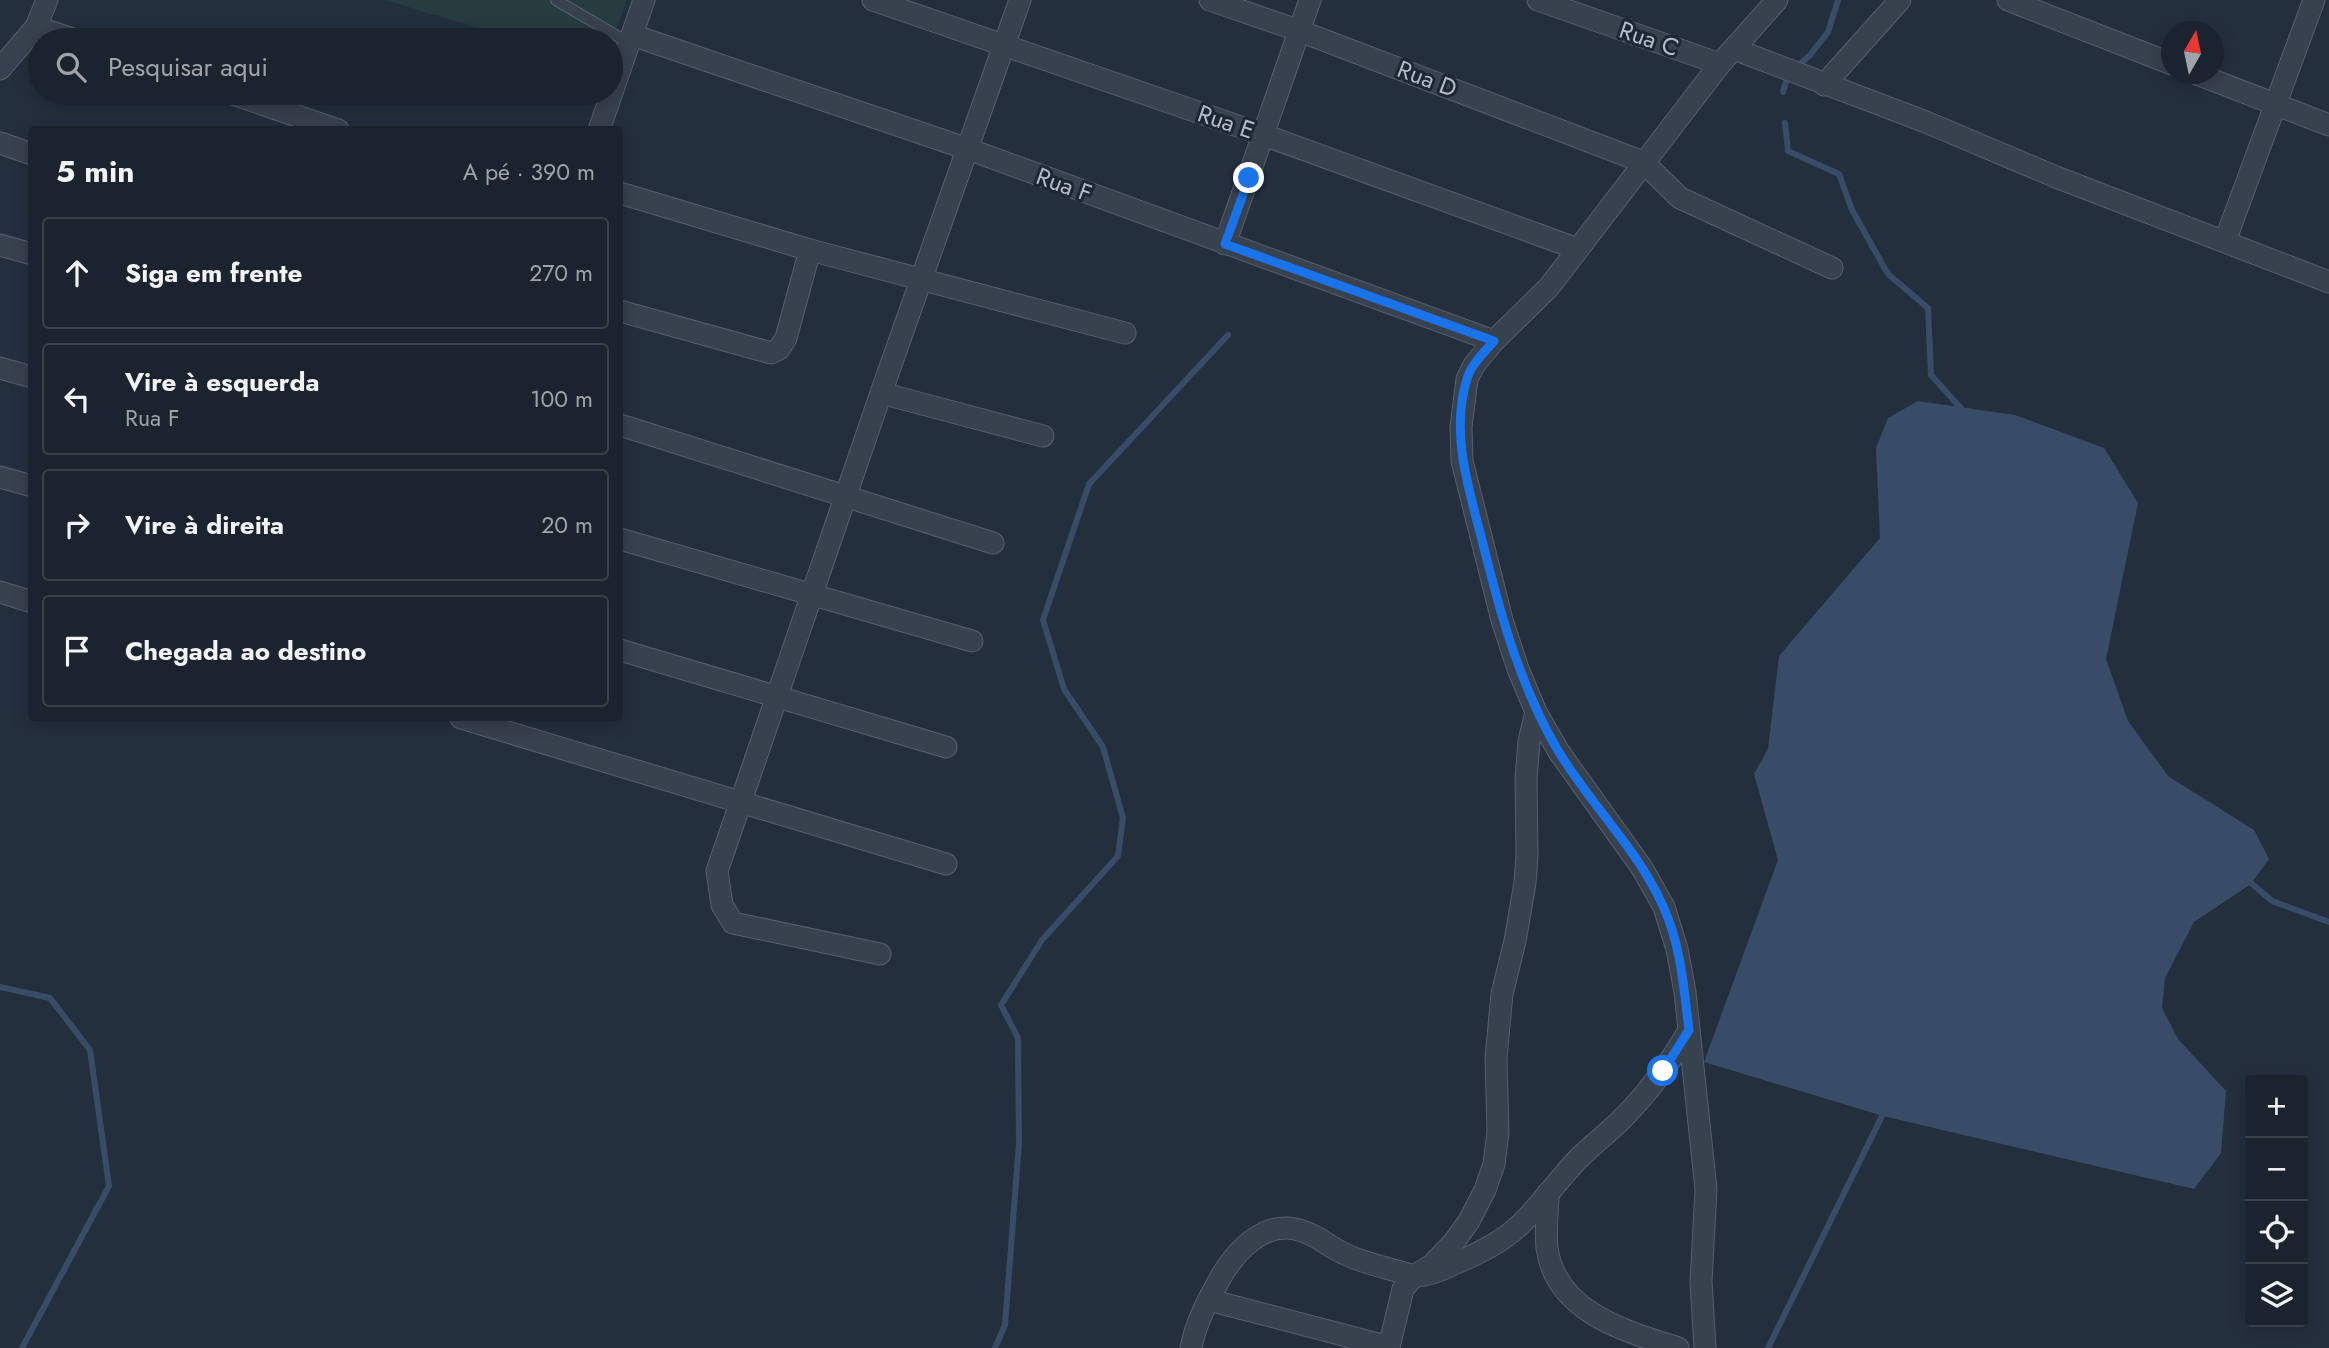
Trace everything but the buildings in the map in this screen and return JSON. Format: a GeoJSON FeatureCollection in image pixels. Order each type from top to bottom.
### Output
{"type":"FeatureCollection","features":[{"type":"Feature","properties":{"kind":"street"},"geometry":{"type":"LineString","coordinates":[[39,28],[36,27],[47,0]]}},
{"type":"Feature","properties":{"kind":"street"},"geometry":{"type":"LineString","coordinates":[[623,60],[644,0]]}},
{"type":"Feature","properties":{"kind":"street","name":"Rua E"},"geometry":{"type":"LineString","coordinates":[[873,0],[1265,135],[1578,249]]}},
{"type":"Feature","properties":{"kind":"street"},"geometry":{"type":"LineString","coordinates":[[880,954],[733,923],[722,905],[717,871],[845,496],[1020,0]]}},
{"type":"Feature","properties":{"kind":"street","name":"Rua D"},"geometry":{"type":"LineString","coordinates":[[1210,0],[1300,31],[1643,162]]}},
{"type":"Feature","properties":{"kind":"street"},"geometry":{"type":"LineString","coordinates":[[1225,244],[1310,0]]}},
{"type":"Feature","properties":{"kind":"street","name":"Rua C"},"geometry":{"type":"LineString","coordinates":[[1538,0],[1824,85],[1926,122],[2056,177],[2329,282]]}},
{"type":"Feature","properties":{"kind":"street"},"geometry":{"type":"LineString","coordinates":[[1705,1348],[1701,1282],[1706,1189],[1689,1030],[1677,949],[1664,907],[1642,868],[1559,752],[1536,712],[1518,669],[1502,620],[1462,461],[1461,427],[1467,379],[1474,365],[1549,286],[1643,162],[1727,57],[1777,0]]}},
{"type":"Feature","properties":{"kind":"street"},"geometry":{"type":"LineString","coordinates":[[1824,85],[1899,0]]}},
{"type":"Feature","properties":{"kind":"street"},"geometry":{"type":"LineString","coordinates":[[2008,0],[2161,60]]}},
{"type":"Feature","properties":{"kind":"street"},"geometry":{"type":"LineString","coordinates":[[2225,241],[2314,0]]}},
{"type":"Feature","properties":{"kind":"street"},"geometry":{"type":"LineString","coordinates":[[0,69],[28,36]]}},
{"type":"Feature","properties":{"kind":"street","name":"Rua F"},"geometry":{"type":"LineString","coordinates":[[630,39],[968,149],[1494,341]]}},
{"type":"Feature","properties":{"kind":"street"},"geometry":{"type":"LineString","coordinates":[[2223,84],[2329,125]]}},
{"type":"Feature","properties":{"kind":"street"},"geometry":{"type":"LineString","coordinates":[[265,105],[326,126]]}},
{"type":"Feature","properties":{"kind":"street"},"geometry":{"type":"LineString","coordinates":[[600,126],[608,105]]}},
{"type":"Feature","properties":{"kind":"street"},"geometry":{"type":"LineString","coordinates":[[0,143],[28,153]]}},
{"type":"Feature","properties":{"kind":"street"},"geometry":{"type":"LineString","coordinates":[[1643,162],[1680,198],[1832,268]]}},
{"type":"Feature","properties":{"kind":"street"},"geometry":{"type":"LineString","coordinates":[[623,194],[810,250],[1125,333]]}},
{"type":"Feature","properties":{"kind":"street"},"geometry":{"type":"LineString","coordinates":[[0,245],[28,253]]}},
{"type":"Feature","properties":{"kind":"street"},"geometry":{"type":"LineString","coordinates":[[623,312],[771,353],[779,349],[786,338],[810,250]]}},
{"type":"Feature","properties":{"kind":"street"},"geometry":{"type":"LineString","coordinates":[[0,368],[28,376]]}},
{"type":"Feature","properties":{"kind":"street"},"geometry":{"type":"LineString","coordinates":[[881,393],[1043,436]]}},
{"type":"Feature","properties":{"kind":"street"},"geometry":{"type":"LineString","coordinates":[[623,426],[993,543]]}},
{"type":"Feature","properties":{"kind":"street"},"geometry":{"type":"LineString","coordinates":[[0,477],[28,485]]}},
{"type":"Feature","properties":{"kind":"street"},"geometry":{"type":"LineString","coordinates":[[623,540],[972,641]]}},
{"type":"Feature","properties":{"kind":"street"},"geometry":{"type":"LineString","coordinates":[[0,592],[28,601]]}},
{"type":"Feature","properties":{"kind":"street"},"geometry":{"type":"LineString","coordinates":[[623,651],[946,747]]}},
{"type":"Feature","properties":{"kind":"street"},"geometry":{"type":"LineString","coordinates":[[1209,1300],[1389,1348],[1403,1289],[1413,1276],[1444,1254],[1462,1232],[1485,1190],[1494,1164],[1498,1132],[1496,1058],[1502,994],[1516,941],[1525,883],[1526,779],[1529,741],[1536,712]]}},
{"type":"Feature","properties":{"kind":"street"},"geometry":{"type":"LineString","coordinates":[[471,721],[946,864]]}},
{"type":"Feature","properties":{"kind":"street"},"geometry":{"type":"LineString","coordinates":[[1191,1348],[1199,1316],[1234,1256],[1259,1235],[1280,1228],[1303,1231],[1338,1251],[1413,1276],[1444,1269],[1480,1253],[1521,1224],[1581,1157],[1621,1120],[1675,1055],[1689,1030]]}},
{"type":"Feature","properties":{"kind":"street"},"geometry":{"type":"LineString","coordinates":[[1548,1193],[1547,1248],[1560,1284],[1594,1315],[1643,1338],[1678,1348]]}},
{"type":"Feature","properties":{"kind":"lane"},"geometry":{"type":"LineString","coordinates":[[556,0],[609,28]]}},
{"type":"Feature","properties":{"kind":"lane"},"geometry":{"type":"LineString","coordinates":[[623,35],[630,39]]}},
{"type":"Feature","properties":{"kind":"green space"},"geometry":{"type":"Polygon","coordinates":[[[385,0],[627,0],[617,28],[478,28],[385,0]]]}},
{"type":"Feature","properties":{"kind":"water"},"geometry":{"type":"Polygon","coordinates":[[[1918,401],[2015,415],[2104,448],[2138,503],[2106,659],[2128,721],[2168,776],[2254,830],[2269,859],[2251,884],[2194,922],[2165,978],[2162,1008],[2178,1039],[2226,1091],[2221,1153],[2194,1189],[1883,1116],[1704,1062],[1778,860],[1754,774],[1768,749],[1779,656],[1880,538],[1876,448],[1888,418],[1918,401]]]}},
{"type":"Feature","properties":{"kind":"waterway"},"geometry":{"type":"LineString","coordinates":[[1783,92],[1788,75],[1810,55],[1828,32],[1838,0]]}},
{"type":"Feature","properties":{"kind":"waterway"},"geometry":{"type":"LineString","coordinates":[[1785,123],[1788,151],[1839,174],[1852,210],[1888,274],[1928,308],[1931,375],[1967,415]]}},
{"type":"Feature","properties":{"kind":"waterway"},"geometry":{"type":"LineString","coordinates":[[995,1348],[1005,1325],[1019,1143],[1018,1038],[1001,1005],[1042,940],[1118,856],[1123,818],[1103,747],[1064,689],[1043,620],[1089,484],[1228,335]]}},
{"type":"Feature","properties":{"kind":"waterway"},"geometry":{"type":"LineString","coordinates":[[2245,878],[2272,901],[2329,922]]}},
{"type":"Feature","properties":{"kind":"waterway"},"geometry":{"type":"LineString","coordinates":[[0,987],[50,998],[90,1050],[109,1186],[22,1348]]}},
{"type":"Feature","properties":{"kind":"waterway"},"geometry":{"type":"LineString","coordinates":[[1768,1348],[1885,1110]]}},
{"type":"Feature","properties":{"kind":"route"},"geometry":{"type":"LineString","coordinates":[[1249,178],[1225,244],[1494,341],[1474,365],[1467,379],[1461,427],[1462,461],[1502,620],[1536,712],[1559,752],[1642,868],[1664,907],[1677,949],[1689,1030],[1663,1071]]}}]}
